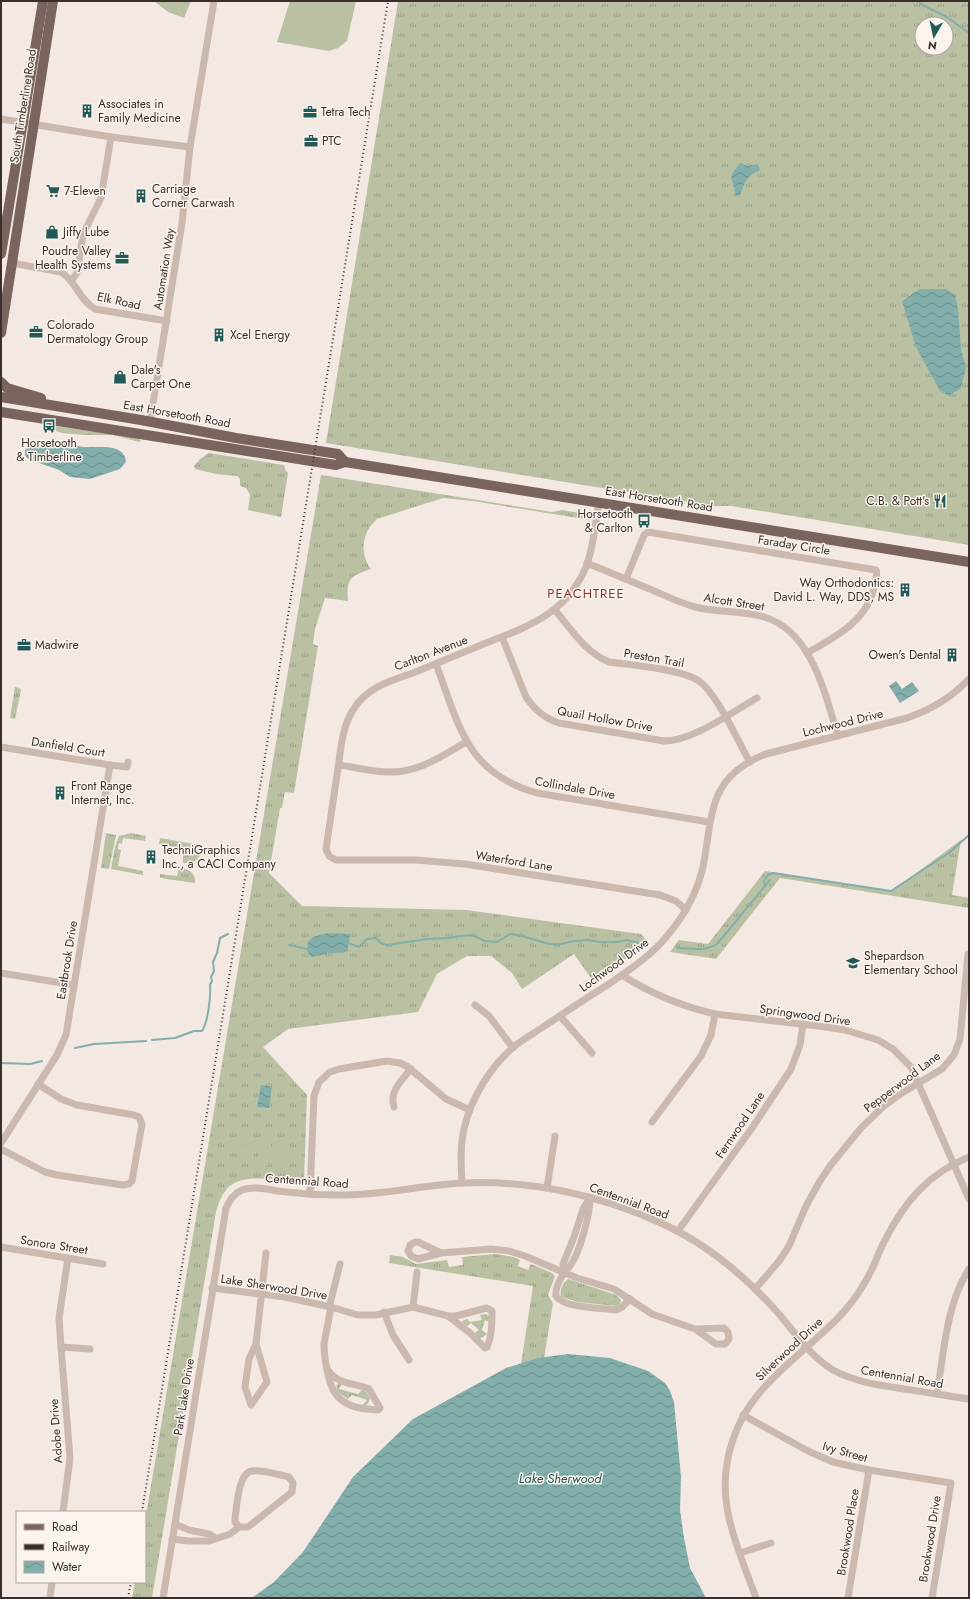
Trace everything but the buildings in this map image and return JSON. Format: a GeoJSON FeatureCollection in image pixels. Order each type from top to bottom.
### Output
{"type":"FeatureCollection","features":[{"type":"Feature","properties":{"kind":"main road","name":"South Timberline Road"},"geometry":{"type":"LineString","coordinates":[[1,254],[43,1]]}},
{"type":"Feature","properties":{"kind":"main road","name":"South Timberline Road"},"geometry":{"type":"LineString","coordinates":[[1,333],[53,1]]}},
{"type":"Feature","properties":{"kind":"main road"},"geometry":{"type":"LineString","coordinates":[[1,382],[7,388],[93,412]]}},
{"type":"Feature","properties":{"kind":"main road","name":"East Horsetooth Road"},"geometry":{"type":"LineString","coordinates":[[1,397],[236,438],[338,454],[345,462]]}},
{"type":"Feature","properties":{"kind":"main road","name":"East Horsetooth Road"},"geometry":{"type":"LineString","coordinates":[[1,412],[336,465],[345,462],[969,562]]}},
{"type":"Feature","properties":{"kind":"main road"},"geometry":{"type":"LineString","coordinates":[[1,420],[6,416],[20,415]]}},
{"type":"Feature","properties":{"kind":"street","name":"Automation Way"},"geometry":{"type":"LineString","coordinates":[[150,422],[182,223],[190,147],[214,1]]}},
{"type":"Feature","properties":{"kind":"street"},"geometry":{"type":"LineString","coordinates":[[1,119],[111,137],[190,147]]}},
{"type":"Feature","properties":{"kind":"street"},"geometry":{"type":"LineString","coordinates":[[71,281],[77,273],[83,234],[101,198],[111,137]]}},
{"type":"Feature","properties":{"kind":"street","name":"Elk Road"},"geometry":{"type":"LineString","coordinates":[[12,263],[61,272],[68,276],[88,304],[95,309],[167,321]]}},
{"type":"Feature","properties":{"kind":"street","name":"Carlton Avenue"},"geometry":{"type":"LineString","coordinates":[[332,859],[326,849],[345,729],[353,710],[359,701],[368,692],[378,686],[530,625],[555,610],[572,591],[587,564],[591,552],[598,502]]}},
{"type":"Feature","properties":{"kind":"street","name":"Faraday Circle"},"geometry":{"type":"LineString","coordinates":[[626,579],[644,535],[648,532],[876,570],[875,581],[870,599],[858,619],[842,632],[807,653]]}},
{"type":"Feature","properties":{"kind":"street","name":"Alcott Street"},"geometry":{"type":"LineString","coordinates":[[587,564],[694,607],[708,610],[750,614],[770,619],[784,627],[797,638],[807,653],[825,693],[838,736]]}},
{"type":"Feature","properties":{"kind":"street","name":"Preston Trail"},"geometry":{"type":"LineString","coordinates":[[555,610],[588,650],[595,655],[609,662],[679,673],[692,677],[706,687],[713,695],[750,762]]}},
{"type":"Feature","properties":{"kind":"street","name":"Quail Hollow Drive"},"geometry":{"type":"LineString","coordinates":[[502,637],[526,697],[536,710],[552,721],[672,741],[689,736],[757,698]]}},
{"type":"Feature","properties":{"kind":"street","name":"Collindale Drive"},"geometry":{"type":"LineString","coordinates":[[436,664],[466,742],[488,768],[512,784],[537,793],[709,822]]}},
{"type":"Feature","properties":{"kind":"street","name":"Lochwood Drive"},"geometry":{"type":"LineString","coordinates":[[462,1183],[462,1144],[470,1110],[486,1079],[513,1048],[622,975],[654,950],[666,938],[686,910],[694,892],[703,867],[712,809],[720,791],[732,775],[750,762],[766,754],[921,713],[938,705],[969,679]]}},
{"type":"Feature","properties":{"kind":"street"},"geometry":{"type":"LineString","coordinates":[[339,765],[382,772],[402,771],[428,764],[466,742]]}},
{"type":"Feature","properties":{"kind":"street","name":"Danfield Court"},"geometry":{"type":"LineString","coordinates":[[1,747],[110,765],[127,767],[128,762]]}},
{"type":"Feature","properties":{"kind":"street","name":"Eastbrook Drive"},"geometry":{"type":"LineString","coordinates":[[1,1143],[62,1046],[66,1035],[110,765]]}},
{"type":"Feature","properties":{"kind":"street","name":"Waterford Lane"},"geometry":{"type":"LineString","coordinates":[[332,859],[415,860],[465,864],[660,896],[676,901],[686,910]]}},
{"type":"Feature","properties":{"kind":"street","name":"Pepperwood Lane"},"geometry":{"type":"LineString","coordinates":[[755,1289],[780,1260],[789,1246],[814,1192],[830,1166],[861,1128],[884,1106],[917,1083],[942,1069],[954,1055],[958,1045],[968,954]]}},
{"type":"Feature","properties":{"kind":"street"},"geometry":{"type":"LineString","coordinates":[[1,973],[74,985]]}},
{"type":"Feature","properties":{"kind":"street","name":"Springwood Drive"},"geometry":{"type":"LineString","coordinates":[[622,975],[648,991],[688,1007],[715,1014],[845,1030],[878,1040],[893,1049],[911,1067],[969,1199]]}},
{"type":"Feature","properties":{"kind":"street"},"geometry":{"type":"LineString","coordinates":[[475,1006],[489,1016],[513,1048]]}},
{"type":"Feature","properties":{"kind":"street"},"geometry":{"type":"LineString","coordinates":[[652,1122],[702,1056],[711,1035],[715,1014]]}},
{"type":"Feature","properties":{"kind":"street"},"geometry":{"type":"LineString","coordinates":[[560,1016],[592,1053]]}},
{"type":"Feature","properties":{"kind":"street","name":"Fernwood Lane"},"geometry":{"type":"LineString","coordinates":[[678,1232],[752,1128],[791,1069],[800,1045],[803,1024]]}},
{"type":"Feature","properties":{"kind":"street"},"geometry":{"type":"LineString","coordinates":[[310,1194],[314,1096],[316,1088],[326,1074],[339,1069],[387,1061],[400,1063],[411,1069],[446,1099],[470,1110]]}},
{"type":"Feature","properties":{"kind":"street"},"geometry":{"type":"LineString","coordinates":[[394,1107],[392,1097],[394,1092],[411,1069]]}},
{"type":"Feature","properties":{"kind":"street"},"geometry":{"type":"LineString","coordinates":[[1,1149],[45,1172],[58,1175],[123,1185],[129,1184],[133,1177],[142,1124],[139,1117],[77,1105],[61,1099],[38,1084]]}},
{"type":"Feature","properties":{"kind":"street"},"geometry":{"type":"LineString","coordinates":[[547,1188],[555,1136]]}},
{"type":"Feature","properties":{"kind":"street","name":"Silverwood Drive"},"geometry":{"type":"LineString","coordinates":[[756,1598],[730,1526],[726,1506],[725,1478],[727,1459],[743,1415],[758,1393],[835,1321],[856,1296],[873,1267],[894,1223],[910,1201],[936,1175],[953,1164],[969,1158]]}},
{"type":"Feature","properties":{"kind":"street","name":"Centennial Road"},"geometry":{"type":"LineString","coordinates":[[230,1201],[236,1193],[248,1188],[310,1194],[363,1194],[462,1183],[504,1184],[572,1192],[647,1216],[678,1232],[706,1250],[755,1289],[781,1316],[806,1348],[830,1368],[855,1380],[866,1383],[969,1399]]}},
{"type":"Feature","properties":{"kind":"street"},"geometry":{"type":"LineString","coordinates":[[590,1198],[583,1209],[563,1264],[564,1272],[555,1292],[558,1299],[572,1305],[616,1310],[622,1307],[630,1299]]}},
{"type":"Feature","properties":{"kind":"street","name":"Park Lake Drive"},"geometry":{"type":"LineString","coordinates":[[163,1598],[212,1288],[226,1208],[230,1201]]}},
{"type":"Feature","properties":{"kind":"street","name":"Sonora Street"},"geometry":{"type":"LineString","coordinates":[[1,1247],[103,1264]]}},
{"type":"Feature","properties":{"kind":"street"},"geometry":{"type":"LineString","coordinates":[[441,1253],[486,1250],[509,1251],[526,1256],[577,1278],[614,1289],[652,1314],[695,1329]]}},
{"type":"Feature","properties":{"kind":"street"},"geometry":{"type":"LineString","coordinates":[[256,1344],[267,1382],[252,1405],[245,1387],[249,1359],[256,1344],[266,1253]]}},
{"type":"Feature","properties":{"kind":"street","name":"Adobe Drive"},"geometry":{"type":"LineString","coordinates":[[63,1511],[70,1458],[59,1332],[60,1307],[68,1258]]}},
{"type":"Feature","properties":{"kind":"street"},"geometry":{"type":"LineString","coordinates":[[328,1370],[331,1375],[337,1379],[369,1389],[380,1408],[378,1410],[349,1405],[336,1395],[330,1383],[328,1370],[324,1344],[331,1307],[330,1304],[340,1264]]}},
{"type":"Feature","properties":{"kind":"street"},"geometry":{"type":"LineString","coordinates":[[937,1394],[951,1310],[960,1285],[969,1269]]}},
{"type":"Feature","properties":{"kind":"street"},"geometry":{"type":"LineString","coordinates":[[414,1307],[417,1272]]}},
{"type":"Feature","properties":{"kind":"street","name":"Lake Sherwood Drive"},"geometry":{"type":"LineString","coordinates":[[212,1288],[291,1298],[358,1315],[368,1316],[414,1307],[431,1310],[448,1316],[470,1333],[485,1348],[487,1346],[492,1323],[492,1311],[489,1309],[456,1316],[448,1316]]}},
{"type":"Feature","properties":{"kind":"street"},"geometry":{"type":"LineString","coordinates":[[384,1312],[393,1335],[409,1360]]}},
{"type":"Feature","properties":{"kind":"street"},"geometry":{"type":"LineString","coordinates":[[60,1348],[90,1349]]}},
{"type":"Feature","properties":{"kind":"street","name":"Ivy Street"},"geometry":{"type":"LineString","coordinates":[[743,1415],[820,1458],[869,1470],[951,1483]]}},
{"type":"Feature","properties":{"kind":"street"},"geometry":{"type":"LineString","coordinates":[[172,1539],[210,1541],[230,1534],[239,1527],[248,1527],[289,1494],[293,1487],[292,1480],[289,1476],[253,1470],[245,1474],[242,1480],[235,1518],[235,1522],[239,1527]]}},
{"type":"Feature","properties":{"kind":"street","name":"Brookwood Place"},"geometry":{"type":"LineString","coordinates":[[848,1598],[869,1470]]}},
{"type":"Feature","properties":{"kind":"street","name":"Brookwood Drive"},"geometry":{"type":"LineString","coordinates":[[932,1598],[951,1483]]}},
{"type":"Feature","properties":{"kind":"street"},"geometry":{"type":"LineString","coordinates":[[175,1524],[189,1530],[210,1534],[215,1538]]}},
{"type":"Feature","properties":{"kind":"street"},"geometry":{"type":"LineString","coordinates":[[740,1553],[771,1543]]}},
{"type":"Feature","properties":{"kind":"street"},"geometry":{"type":"LineString","coordinates":[[50,1598],[52,1583]]}},
{"type":"Feature","properties":{"kind":"green space"},"geometry":{"type":"Polygon","coordinates":[[[154,1],[191,1],[184,18],[168,12],[154,1]]]}},
{"type":"Feature","properties":{"kind":"green space"},"geometry":{"type":"Polygon","coordinates":[[[290,1],[356,1],[347,41],[338,48],[329,51],[277,42],[290,1]]]}},
{"type":"Feature","properties":{"kind":"green space"},"geometry":{"type":"Polygon","coordinates":[[[398,1],[969,1],[969,545],[731,506],[713,506],[326,443],[398,1]]]}},
{"type":"Feature","properties":{"kind":"green space"},"geometry":{"type":"Polygon","coordinates":[[[54,426],[138,438],[141,441],[139,442],[113,435],[62,433],[53,430],[54,426]]]}},
{"type":"Feature","properties":{"kind":"green space"},"geometry":{"type":"Polygon","coordinates":[[[209,453],[284,465],[288,473],[281,517],[248,510],[250,495],[246,488],[240,486],[240,479],[237,476],[216,474],[195,469],[194,466],[200,459],[209,453]]]}},
{"type":"Feature","properties":{"kind":"green space"},"geometry":{"type":"Polygon","coordinates":[[[321,475],[552,512],[562,510],[589,515],[590,520],[473,501],[443,498],[377,519],[372,524],[365,536],[364,543],[365,556],[371,569],[354,576],[351,579],[348,588],[348,601],[325,598],[315,629],[313,644],[318,646],[294,793],[285,792],[282,808],[280,808],[269,873],[302,906],[466,910],[641,934],[649,943],[593,981],[574,954],[522,989],[512,973],[491,956],[467,956],[437,974],[418,1012],[288,1029],[263,1047],[307,1095],[304,1181],[301,1183],[272,1179],[251,1179],[241,1181],[232,1184],[220,1200],[216,1212],[152,1598],[132,1598],[135,1583],[146,1583],[146,1515],[321,475]]]}},
{"type":"Feature","properties":{"kind":"green space"},"geometry":{"type":"Polygon","coordinates":[[[15,687],[21,690],[15,719],[10,718],[15,687]]]}},
{"type":"Feature","properties":{"kind":"green space"},"geometry":{"type":"Polygon","coordinates":[[[106,833],[116,835],[109,869],[101,868],[106,833]]]}},
{"type":"Feature","properties":{"kind":"green space"},"geometry":{"type":"Polygon","coordinates":[[[131,833],[146,836],[145,841],[123,838],[122,844],[119,843],[118,849],[121,850],[118,866],[143,871],[143,875],[111,869],[115,847],[119,836],[131,833]]]}},
{"type":"Feature","properties":{"kind":"green space"},"geometry":{"type":"Polygon","coordinates":[[[160,838],[199,845],[201,850],[200,856],[193,863],[183,863],[183,855],[181,855],[182,848],[159,844],[160,838]]]}},
{"type":"Feature","properties":{"kind":"green space"},"geometry":{"type":"Polygon","coordinates":[[[961,840],[952,895],[969,898],[969,908],[780,878],[716,959],[670,952],[679,940],[708,944],[765,871],[892,891],[961,840]]]}},
{"type":"Feature","properties":{"kind":"green space"},"geometry":{"type":"Polygon","coordinates":[[[179,868],[191,872],[194,876],[195,883],[160,878],[160,874],[177,876],[179,868]]]}},
{"type":"Feature","properties":{"kind":"green space"},"geometry":{"type":"Polygon","coordinates":[[[243,1139],[254,1140],[250,1163],[240,1162],[243,1139]]]}},
{"type":"Feature","properties":{"kind":"green space"},"geometry":{"type":"Polygon","coordinates":[[[261,1141],[271,1143],[268,1166],[257,1164],[261,1141]]]}},
{"type":"Feature","properties":{"kind":"green space"},"geometry":{"type":"Polygon","coordinates":[[[278,1144],[289,1146],[285,1169],[275,1167],[278,1144]]]}},
{"type":"Feature","properties":{"kind":"green space"},"geometry":{"type":"Polygon","coordinates":[[[495,1254],[514,1257],[520,1260],[518,1266],[528,1270],[531,1264],[552,1273],[555,1276],[548,1295],[553,1303],[544,1358],[521,1364],[533,1286],[389,1263],[390,1255],[403,1257],[416,1264],[447,1260],[449,1267],[463,1265],[462,1257],[495,1254]]]}},
{"type":"Feature","properties":{"kind":"green space"},"geometry":{"type":"Polygon","coordinates":[[[568,1279],[616,1295],[621,1300],[620,1304],[616,1306],[578,1302],[561,1297],[562,1287],[568,1279]]]}},
{"type":"Feature","properties":{"kind":"green space"},"geometry":{"type":"Polygon","coordinates":[[[486,1314],[489,1316],[489,1322],[485,1320],[482,1330],[487,1334],[482,1338],[479,1338],[475,1333],[479,1330],[471,1323],[467,1326],[462,1322],[467,1319],[470,1322],[482,1320],[480,1315],[486,1314]]]}},
{"type":"Feature","properties":{"kind":"green space"},"geometry":{"type":"Polygon","coordinates":[[[339,1383],[342,1383],[339,1389],[358,1394],[362,1390],[366,1392],[370,1398],[368,1404],[363,1405],[367,1400],[352,1395],[348,1399],[339,1393],[336,1387],[339,1383]]]}},
{"type":"Feature","properties":{"kind":"water"},"geometry":{"type":"Polygon","coordinates":[[[740,163],[747,166],[758,164],[760,170],[749,177],[743,186],[740,195],[735,195],[732,176],[740,163]]]}},
{"type":"Feature","properties":{"kind":"water"},"geometry":{"type":"Polygon","coordinates":[[[920,289],[946,289],[955,295],[958,309],[961,350],[966,367],[961,388],[949,396],[940,391],[916,347],[902,301],[920,289]]]}},
{"type":"Feature","properties":{"kind":"water"},"geometry":{"type":"Polygon","coordinates":[[[49,440],[83,447],[109,447],[116,449],[121,451],[126,462],[120,469],[90,479],[70,477],[59,470],[28,459],[25,455],[25,450],[33,444],[49,440]]]}},
{"type":"Feature","properties":{"kind":"water"},"geometry":{"type":"Polygon","coordinates":[[[896,681],[902,689],[912,682],[919,691],[900,703],[889,686],[896,681]]]}},
{"type":"Feature","properties":{"kind":"water"},"geometry":{"type":"Polygon","coordinates":[[[327,933],[349,934],[350,938],[348,951],[311,957],[307,951],[308,942],[313,937],[327,933]]]}},
{"type":"Feature","properties":{"kind":"water"},"geometry":{"type":"Polygon","coordinates":[[[261,1085],[272,1087],[269,1108],[257,1107],[261,1085]]]}},
{"type":"Feature","properties":{"kind":"water","name":"Lake Sherwood"},"geometry":{"type":"Polygon","coordinates":[[[568,1354],[610,1358],[648,1371],[665,1383],[670,1391],[674,1402],[681,1477],[680,1510],[684,1538],[690,1568],[706,1598],[252,1598],[274,1582],[303,1552],[353,1477],[413,1419],[506,1368],[538,1358],[568,1354]]]}},
{"type":"Feature","properties":{"kind":"waterway"},"geometry":{"type":"LineString","coordinates":[[919,1],[921,4],[947,17],[969,33]]}},
{"type":"Feature","properties":{"kind":"waterway"},"geometry":{"type":"LineString","coordinates":[[765,886],[764,881],[768,875],[773,873],[891,891],[950,852],[969,835]]}},
{"type":"Feature","properties":{"kind":"waterway"},"geometry":{"type":"LineString","coordinates":[[677,948],[703,949],[717,944],[770,880]]}},
{"type":"Feature","properties":{"kind":"waterway"},"geometry":{"type":"LineString","coordinates":[[152,1040],[175,1038],[194,1031],[202,1031],[209,1009],[210,985],[212,981],[211,977],[214,971],[213,962],[217,953],[220,938],[228,934]]}},
{"type":"Feature","properties":{"kind":"waterway"},"geometry":{"type":"LineString","coordinates":[[348,943],[359,947],[367,939],[376,938],[381,943],[387,945],[427,939],[472,935],[485,941],[497,942],[510,934],[549,944],[589,940],[600,942],[617,942],[627,940],[639,943]]}},
{"type":"Feature","properties":{"kind":"waterway"},"geometry":{"type":"LineString","coordinates":[[289,945],[307,949]]}},
{"type":"Feature","properties":{"kind":"waterway"},"geometry":{"type":"LineString","coordinates":[[75,1048],[94,1044],[146,1041]]}},
{"type":"Feature","properties":{"kind":"waterway"},"geometry":{"type":"LineString","coordinates":[[1,1063],[30,1064],[42,1061]]}},
{"type":"Feature","properties":{"kind":"railway"},"geometry":{"type":"LineString","coordinates":[[142,1511],[388,1]]}},
{"type":"Feature","properties":{"kind":"railway"},"geometry":{"type":"LineString","coordinates":[[128,1598],[131,1583]]}},
{"type":"Feature","properties":{"kind":"place","name":"Associates in Family Medicine"},"geometry":{"type":"Point","coordinates":[87,111]}},
{"type":"Feature","properties":{"kind":"place","name":"Tetra Tech"},"geometry":{"type":"Point","coordinates":[310,112]}},
{"type":"Feature","properties":{"kind":"place","name":"PTC"},"geometry":{"type":"Point","coordinates":[311,141]}},
{"type":"Feature","properties":{"kind":"place","name":"7-Eleven"},"geometry":{"type":"Point","coordinates":[53,191]}},
{"type":"Feature","properties":{"kind":"place","name":"Carriage Corner Carwash"},"geometry":{"type":"Point","coordinates":[141,196]}},
{"type":"Feature","properties":{"kind":"place","name":"Jiffy Lube"},"geometry":{"type":"Point","coordinates":[52,232]}},
{"type":"Feature","properties":{"kind":"place","name":"Poudre Valley Health Systems"},"geometry":{"type":"Point","coordinates":[122,258]}},
{"type":"Feature","properties":{"kind":"place","name":"Colorado Dermatology Group"},"geometry":{"type":"Point","coordinates":[36,332]}},
{"type":"Feature","properties":{"kind":"place","name":"Xcel Energy"},"geometry":{"type":"Point","coordinates":[219,335]}},
{"type":"Feature","properties":{"kind":"place","name":"Dale's Carpet One"},"geometry":{"type":"Point","coordinates":[120,377]}},
{"type":"Feature","properties":{"kind":"place","name":"Horsetooth & Timberline"},"geometry":{"type":"Point","coordinates":[49,426]}},
{"type":"Feature","properties":{"kind":"place","name":"C.B. & Pott's"},"geometry":{"type":"Point","coordinates":[940,501]}},
{"type":"Feature","properties":{"kind":"place","name":"Horsetooth & Carlton"},"geometry":{"type":"Point","coordinates":[644,521]}},
{"type":"Feature","properties":{"kind":"place","name":"Way Orthodontics: David L. Way, DDS, MS"},"geometry":{"type":"Point","coordinates":[905,590]}},
{"type":"Feature","properties":{"kind":"place","name":"Madwire"},"geometry":{"type":"Point","coordinates":[24,645]}},
{"type":"Feature","properties":{"kind":"place","name":"Owen's Dental"},"geometry":{"type":"Point","coordinates":[952,655]}},
{"type":"Feature","properties":{"kind":"place","name":"Front Range Internet, Inc."},"geometry":{"type":"Point","coordinates":[60,793]}},
{"type":"Feature","properties":{"kind":"place","name":"TechniGraphics Inc., a CACI Company"},"geometry":{"type":"Point","coordinates":[151,857]}},
{"type":"Feature","properties":{"kind":"place","name":"Shepardson Elementary School"},"geometry":{"type":"Point","coordinates":[853,963]}},
{"type":"Feature","properties":{"kind":"district","name":"PEACHTREE"},"geometry":{"type":"Point","coordinates":[586,593]}}]}
